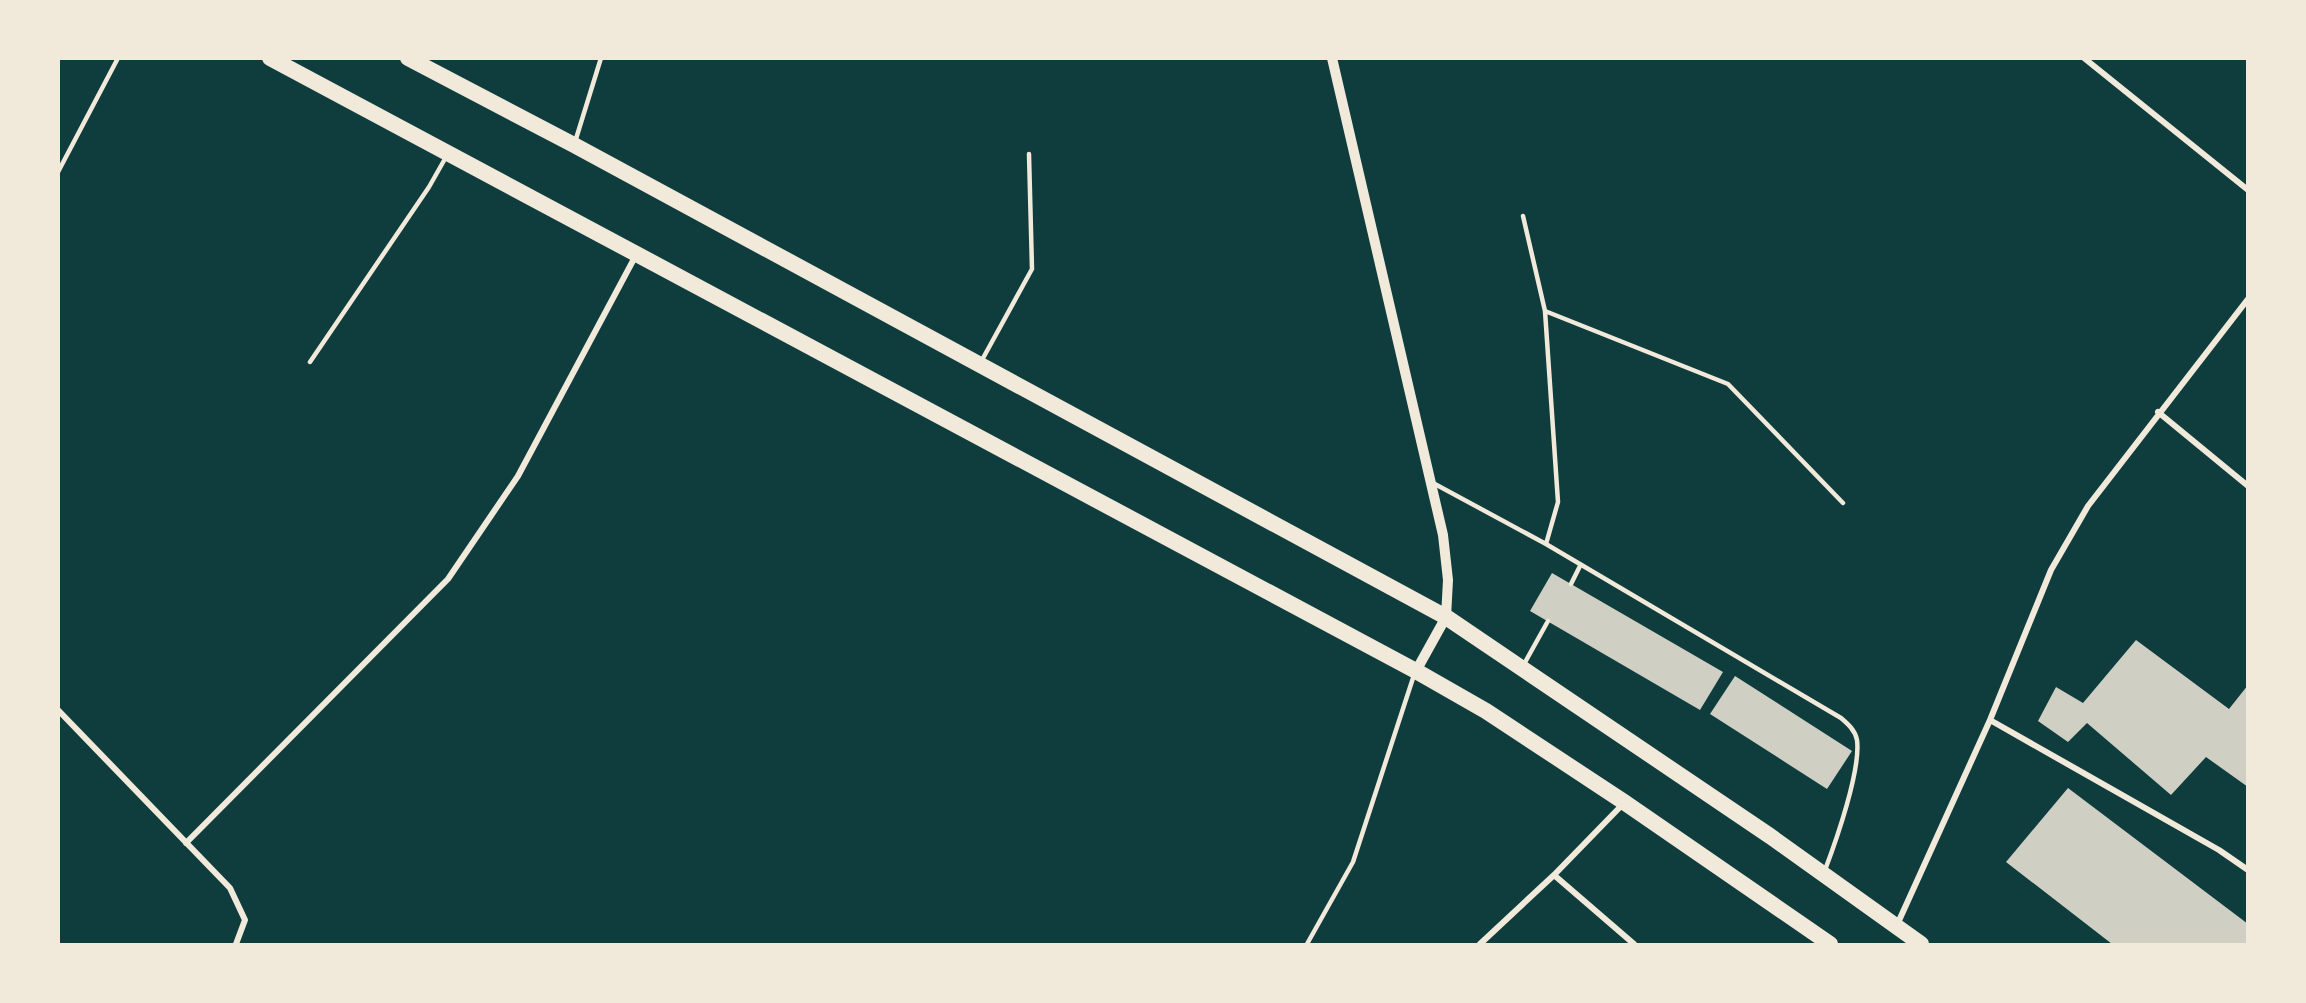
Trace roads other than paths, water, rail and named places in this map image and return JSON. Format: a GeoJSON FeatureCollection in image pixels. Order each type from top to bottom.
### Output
{"type":"FeatureCollection","features":[{"type":"Feature","properties":{"kind":"highway"},"geometry":{"type":"LineString","coordinates":[[270,58],[1416,671],[1486,711],[1624,802],[1830,945]]}},
{"type":"Feature","properties":{"kind":"highway"},"geometry":{"type":"LineString","coordinates":[[408,58],[574,145],[1446,617],[1824,873],[1922,945]]}},
{"type":"Feature","properties":{"kind":"street"},"geometry":{"type":"LineString","coordinates":[[1332,58],[1443,535],[1448,580],[1446,617],[1416,671]]}},
{"type":"Feature","properties":{"kind":"street"},"geometry":{"type":"LineString","coordinates":[[2084,58],[2247,190]]}},
{"type":"Feature","properties":{"kind":"street"},"geometry":{"type":"LineString","coordinates":[[186,843],[448,579],[518,477],[637,255]]}},
{"type":"Feature","properties":{"kind":"street"},"geometry":{"type":"LineString","coordinates":[[1897,926],[1990,720],[2051,570],[2088,506],[2247,298]]}},
{"type":"Feature","properties":{"kind":"street"},"geometry":{"type":"LineString","coordinates":[[2158,412],[2247,486]]}},
{"type":"Feature","properties":{"kind":"street"},"geometry":{"type":"LineString","coordinates":[[58,710],[230,888],[245,920],[236,945]]}},
{"type":"Feature","properties":{"kind":"street"},"geometry":{"type":"LineString","coordinates":[[1990,720],[2219,850],[2247,870]]}},
{"type":"Feature","properties":{"kind":"street"},"geometry":{"type":"LineString","coordinates":[[1480,945],[1554,875],[1624,802]]}},
{"type":"Feature","properties":{"kind":"street"},"geometry":{"type":"LineString","coordinates":[[1554,875],[1634,945]]}},
{"type":"Feature","properties":{"kind":"lane"},"geometry":{"type":"LineString","coordinates":[[58,172],[118,58]]}},
{"type":"Feature","properties":{"kind":"lane"},"geometry":{"type":"LineString","coordinates":[[574,145],[601,58]]}},
{"type":"Feature","properties":{"kind":"lane"},"geometry":{"type":"LineString","coordinates":[[309,362],[429,187],[448,153]]}},
{"type":"Feature","properties":{"kind":"lane"},"geometry":{"type":"LineString","coordinates":[[979,365],[1032,269],[1029,154]]}},
{"type":"Feature","properties":{"kind":"lane"},"geometry":{"type":"LineString","coordinates":[[1523,216],[1545,311],[1558,502],[1546,544]]}},
{"type":"Feature","properties":{"kind":"lane"},"geometry":{"type":"LineString","coordinates":[[1545,311],[1728,384],[1843,503]]}},
{"type":"Feature","properties":{"kind":"lane"},"geometry":{"type":"LineString","coordinates":[[1430,482],[1546,544],[1841,718],[1851,727],[1857,740],[1853,772],[1847,801],[1824,873]]}},
{"type":"Feature","properties":{"kind":"lane"},"geometry":{"type":"LineString","coordinates":[[1570,584],[1580,566]]}},
{"type":"Feature","properties":{"kind":"lane"},"geometry":{"type":"LineString","coordinates":[[1522,668],[1548,621]]}},
{"type":"Feature","properties":{"kind":"lane"},"geometry":{"type":"LineString","coordinates":[[1307,945],[1353,862],[1416,671]]}}]}
